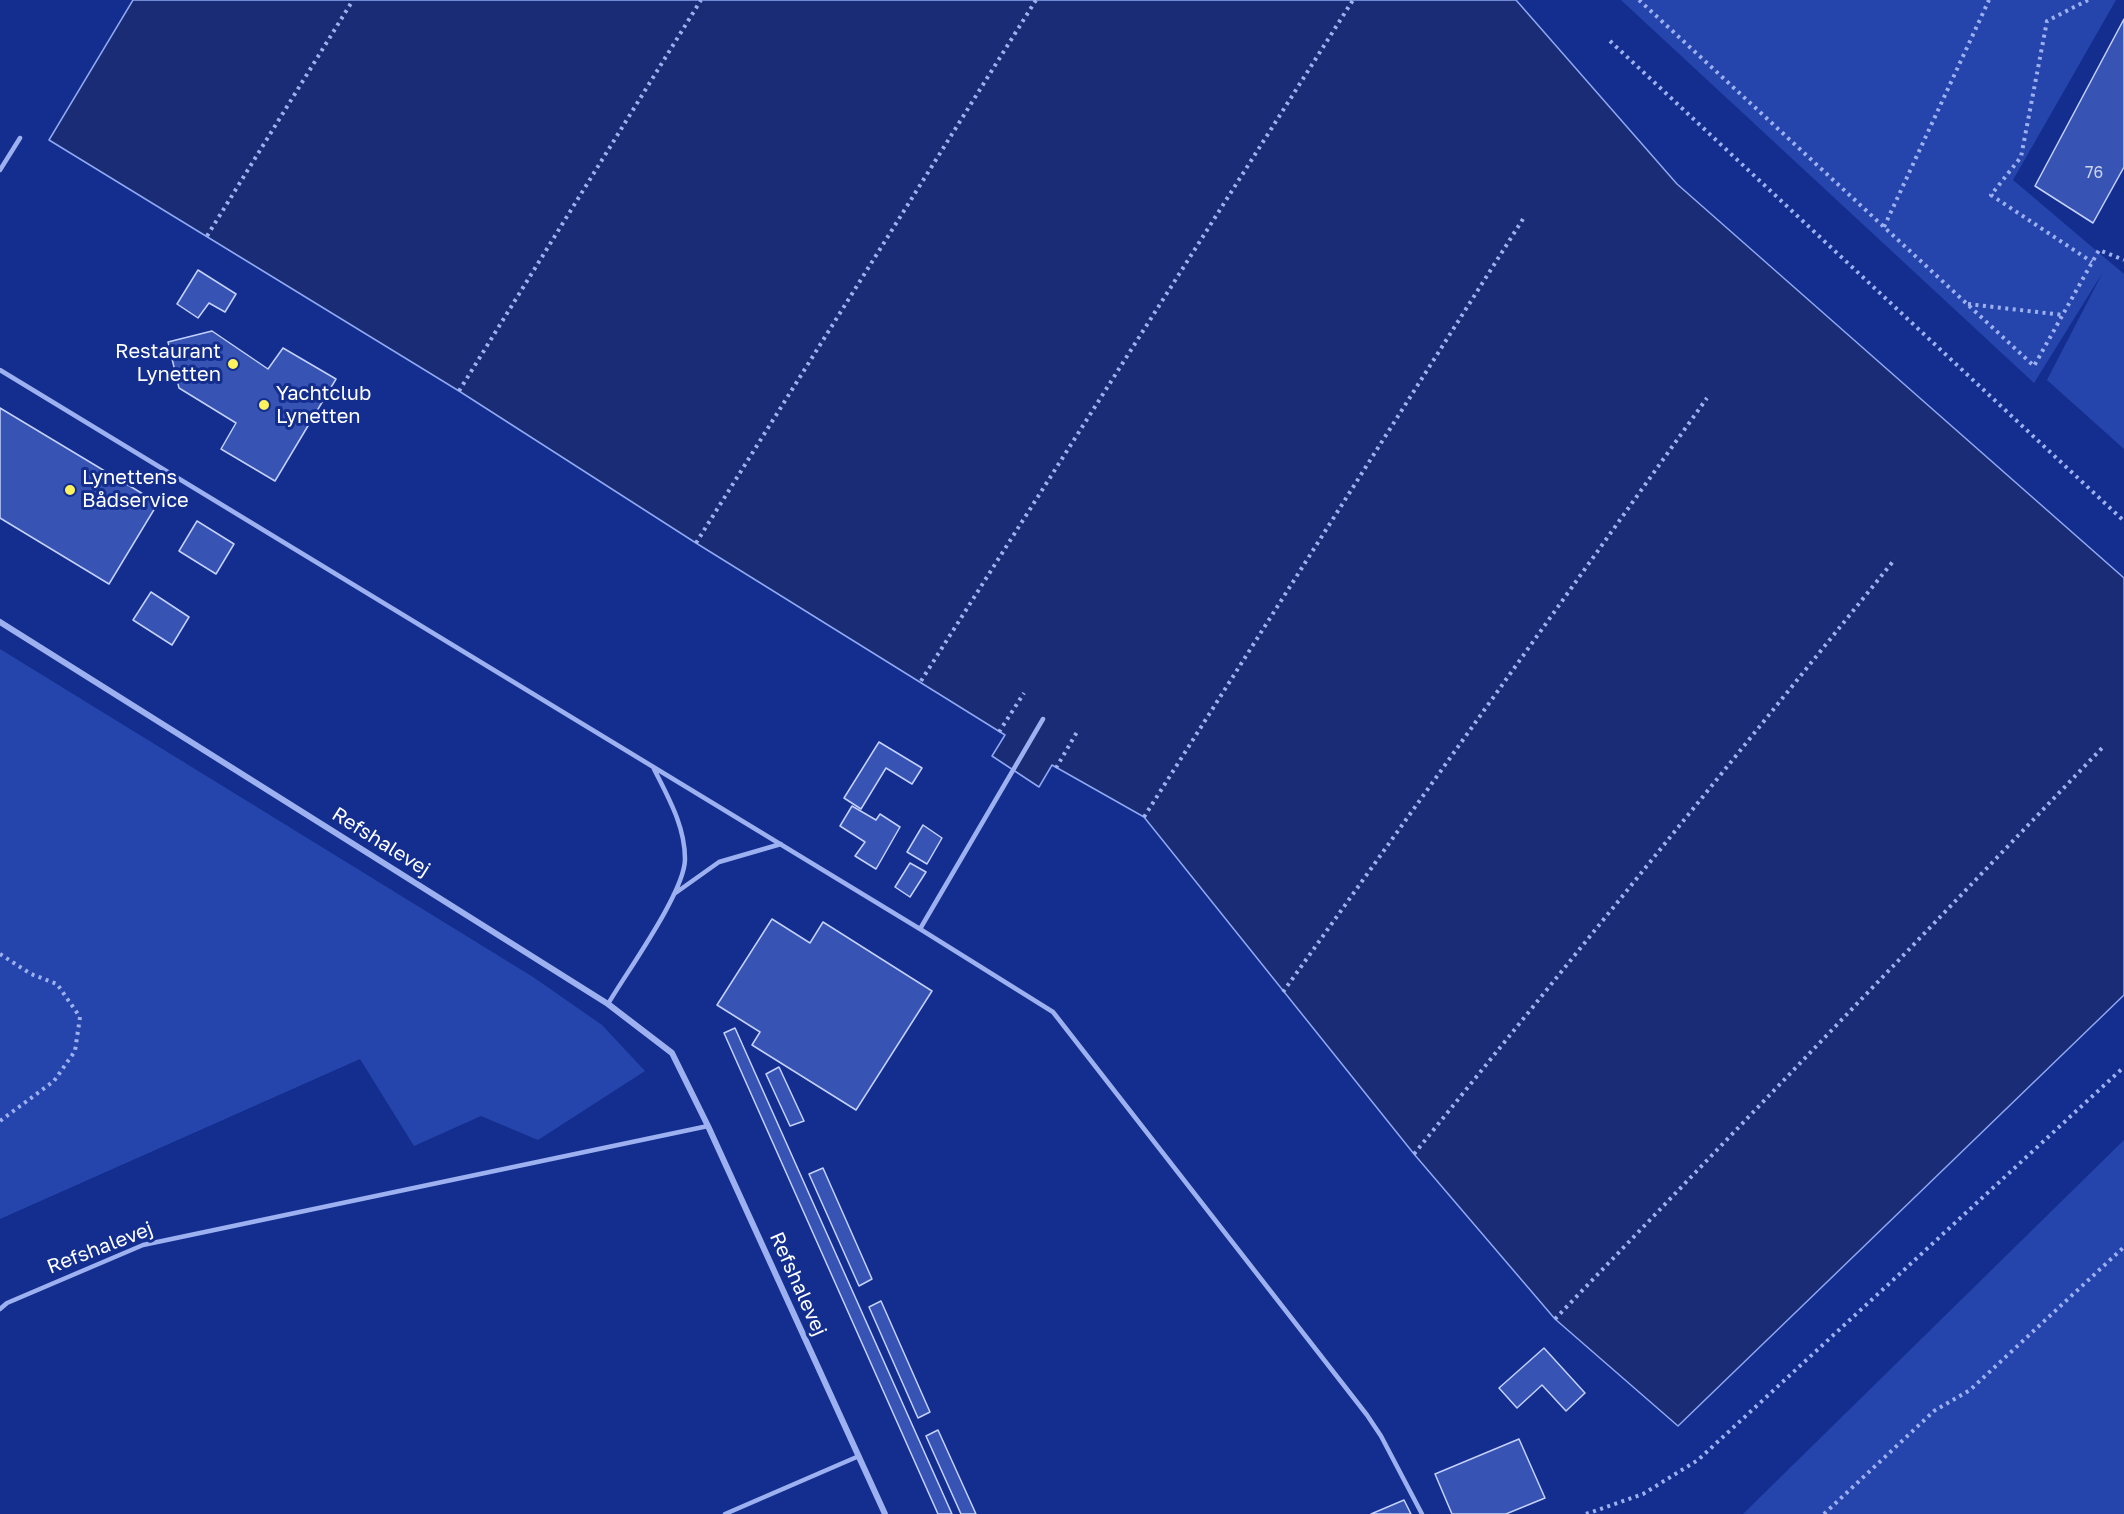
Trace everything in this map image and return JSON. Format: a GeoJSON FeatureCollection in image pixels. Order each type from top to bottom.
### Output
{"type":"FeatureCollection","features":[{"type":"Feature","properties":{"kind":"street","name":"Refshalevej"},"geometry":{"type":"LineString","coordinates":[[0,622],[608,1004],[672,1053],[708,1126],[885,1514]]}},
{"type":"Feature","properties":{"kind":"lane"},"geometry":{"type":"LineString","coordinates":[[0,171],[20,138]]}},
{"type":"Feature","properties":{"kind":"lane"},"geometry":{"type":"LineString","coordinates":[[0,370],[781,844],[1053,1012],[1367,1415],[1381,1436],[1422,1514]]}},
{"type":"Feature","properties":{"kind":"lane"},"geometry":{"type":"LineString","coordinates":[[920,929],[1043,719]]}},
{"type":"Feature","properties":{"kind":"lane"},"geometry":{"type":"LineString","coordinates":[[608,1004],[674,894],[685,861],[681,828],[652,766]]}},
{"type":"Feature","properties":{"kind":"lane"},"geometry":{"type":"LineString","coordinates":[[674,894],[719,862],[781,844]]}},
{"type":"Feature","properties":{"kind":"lane","name":"Refshalevej"},"geometry":{"type":"LineString","coordinates":[[0,1309],[7,1303],[143,1245],[708,1126]]}},
{"type":"Feature","properties":{"kind":"lane"},"geometry":{"type":"LineString","coordinates":[[725,1514],[859,1456]]}},
{"type":"Feature","properties":{"kind":"path"},"geometry":{"type":"LineString","coordinates":[[207,236],[353,0]]}},
{"type":"Feature","properties":{"kind":"path"},"geometry":{"type":"LineString","coordinates":[[459,391],[700,0]]}},
{"type":"Feature","properties":{"kind":"path"},"geometry":{"type":"LineString","coordinates":[[696,543],[1036,0]]}},
{"type":"Feature","properties":{"kind":"path"},"geometry":{"type":"LineString","coordinates":[[921,681],[1353,0]]}},
{"type":"Feature","properties":{"kind":"path"},"geometry":{"type":"LineString","coordinates":[[1639,0],[2034,366],[2099,250],[2124,260]]}},
{"type":"Feature","properties":{"kind":"path"},"geometry":{"type":"LineString","coordinates":[[1884,227],[1989,0]]}},
{"type":"Feature","properties":{"kind":"path"},"geometry":{"type":"LineString","coordinates":[[2088,0],[2047,21],[2021,157],[1991,195],[2092,262]]}},
{"type":"Feature","properties":{"kind":"path"},"geometry":{"type":"LineString","coordinates":[[1610,41],[2124,521]]}},
{"type":"Feature","properties":{"kind":"path"},"geometry":{"type":"LineString","coordinates":[[1144,817],[1523,219]]}},
{"type":"Feature","properties":{"kind":"path"},"geometry":{"type":"LineString","coordinates":[[1966,304],[2063,315]]}},
{"type":"Feature","properties":{"kind":"path"},"geometry":{"type":"LineString","coordinates":[[1283,992],[1707,398]]}},
{"type":"Feature","properties":{"kind":"path"},"geometry":{"type":"LineString","coordinates":[[1414,1154],[1894,559]]}},
{"type":"Feature","properties":{"kind":"path"},"geometry":{"type":"LineString","coordinates":[[999,732],[1024,693]]}},
{"type":"Feature","properties":{"kind":"path"},"geometry":{"type":"LineString","coordinates":[[1056,768],[1077,732]]}},
{"type":"Feature","properties":{"kind":"path"},"geometry":{"type":"LineString","coordinates":[[1555,1319],[2102,748]]}},
{"type":"Feature","properties":{"kind":"path"},"geometry":{"type":"LineString","coordinates":[[0,954],[31,974],[57,984],[80,1017],[75,1051],[54,1081],[0,1121]]}},
{"type":"Feature","properties":{"kind":"path"},"geometry":{"type":"LineString","coordinates":[[1586,1514],[1643,1494],[1698,1460],[2124,1067]]}},
{"type":"Feature","properties":{"kind":"path"},"geometry":{"type":"LineString","coordinates":[[1824,1514],[1934,1411],[1970,1390],[2124,1247]]}},
{"type":"Feature","properties":{"kind":"shaded area"},"geometry":{"type":"Polygon","coordinates":[[[133,0],[1516,0],[1677,184],[2124,578],[2124,995],[1678,1426],[1555,1319],[1414,1154],[1144,817],[1052,765],[1039,787],[992,756],[1005,735],[696,543],[459,391],[49,140],[133,0]]]}},
{"type":"Feature","properties":{"kind":"shaded area"},"geometry":{"type":"Polygon","coordinates":[[[1621,0],[2116,0],[2013,180],[2124,274],[2124,449],[2047,380],[2103,272],[2034,383],[1621,0]]]}},
{"type":"Feature","properties":{"kind":"shaded area"},"geometry":{"type":"Polygon","coordinates":[[[0,649],[533,977],[602,1025],[645,1071],[538,1140],[481,1116],[414,1146],[360,1059],[0,1219],[0,649]]]}},
{"type":"Feature","properties":{"kind":"shaded area"},"geometry":{"type":"Polygon","coordinates":[[[2124,1140],[2124,1514],[1743,1514],[2124,1140]]]}},
{"type":"Feature","properties":{"kind":"building"},"geometry":{"type":"Polygon","coordinates":[[[2124,19],[2124,167],[2093,223],[2035,186],[2124,19]]]}},
{"type":"Feature","properties":{"kind":"building"},"geometry":{"type":"Polygon","coordinates":[[[198,270],[236,294],[225,312],[209,303],[198,318],[177,304],[198,270]]]}},
{"type":"Feature","properties":{"kind":"building","name":"Yachtclub Lynetten"},"geometry":{"type":"Polygon","coordinates":[[[212,331],[268,369],[283,348],[336,379],[275,481],[221,449],[236,423],[179,388],[168,342],[212,331]]]}},
{"type":"Feature","properties":{"kind":"building"},"geometry":{"type":"Polygon","coordinates":[[[0,408],[158,503],[109,584],[0,518],[0,408]]]}},
{"type":"Feature","properties":{"kind":"building"},"geometry":{"type":"Polygon","coordinates":[[[197,521],[234,544],[216,574],[179,551],[197,521]]]}},
{"type":"Feature","properties":{"kind":"building"},"geometry":{"type":"Polygon","coordinates":[[[151,592],[189,617],[172,645],[133,620],[151,592]]]}},
{"type":"Feature","properties":{"kind":"building"},"geometry":{"type":"Polygon","coordinates":[[[879,742],[922,768],[912,784],[886,768],[861,809],[844,798],[879,742]]]}},
{"type":"Feature","properties":{"kind":"building"},"geometry":{"type":"Polygon","coordinates":[[[852,806],[876,820],[880,814],[900,827],[876,869],[855,856],[865,842],[840,826],[852,806]]]}},
{"type":"Feature","properties":{"kind":"building"},"geometry":{"type":"Polygon","coordinates":[[[923,825],[942,838],[927,864],[907,852],[923,825]]]}},
{"type":"Feature","properties":{"kind":"building"},"geometry":{"type":"Polygon","coordinates":[[[910,863],[926,872],[910,897],[895,887],[910,863]]]}},
{"type":"Feature","properties":{"kind":"building"},"geometry":{"type":"Polygon","coordinates":[[[772,919],[810,943],[823,922],[932,991],[856,1110],[752,1045],[760,1032],[717,1005],[772,919]]]}},
{"type":"Feature","properties":{"kind":"building"},"geometry":{"type":"Polygon","coordinates":[[[735,1028],[952,1514],[938,1514],[724,1033],[735,1028]]]}},
{"type":"Feature","properties":{"kind":"building"},"geometry":{"type":"Polygon","coordinates":[[[779,1067],[804,1121],[790,1126],[766,1074],[779,1067]]]}},
{"type":"Feature","properties":{"kind":"building"},"geometry":{"type":"Polygon","coordinates":[[[823,1168],[872,1279],[859,1286],[809,1174],[823,1168]]]}},
{"type":"Feature","properties":{"kind":"building"},"geometry":{"type":"Polygon","coordinates":[[[881,1301],[930,1412],[918,1418],[869,1307],[881,1301]]]}},
{"type":"Feature","properties":{"kind":"building"},"geometry":{"type":"Polygon","coordinates":[[[1544,1348],[1585,1393],[1566,1411],[1542,1385],[1517,1408],[1499,1388],[1544,1348]]]}},
{"type":"Feature","properties":{"kind":"building"},"geometry":{"type":"Polygon","coordinates":[[[938,1430],[976,1514],[961,1514],[926,1436],[938,1430]]]}},
{"type":"Feature","properties":{"kind":"building"},"geometry":{"type":"Polygon","coordinates":[[[1519,1439],[1545,1498],[1506,1514],[1452,1514],[1435,1474],[1519,1439]]]}},
{"type":"Feature","properties":{"kind":"building"},"geometry":{"type":"Polygon","coordinates":[[[1404,1500],[1411,1514],[1371,1514],[1404,1500]]]}},
{"type":"Feature","properties":{"kind":"place","name":"Restaurant Lynetten"},"geometry":{"type":"Point","coordinates":[233,364]}},
{"type":"Feature","properties":{"kind":"place","name":"Yachtclub Lynetten"},"geometry":{"type":"Point","coordinates":[264,405]}},
{"type":"Feature","properties":{"kind":"place","name":"Lynettens Bådservice"},"geometry":{"type":"Point","coordinates":[70,490]}}]}
